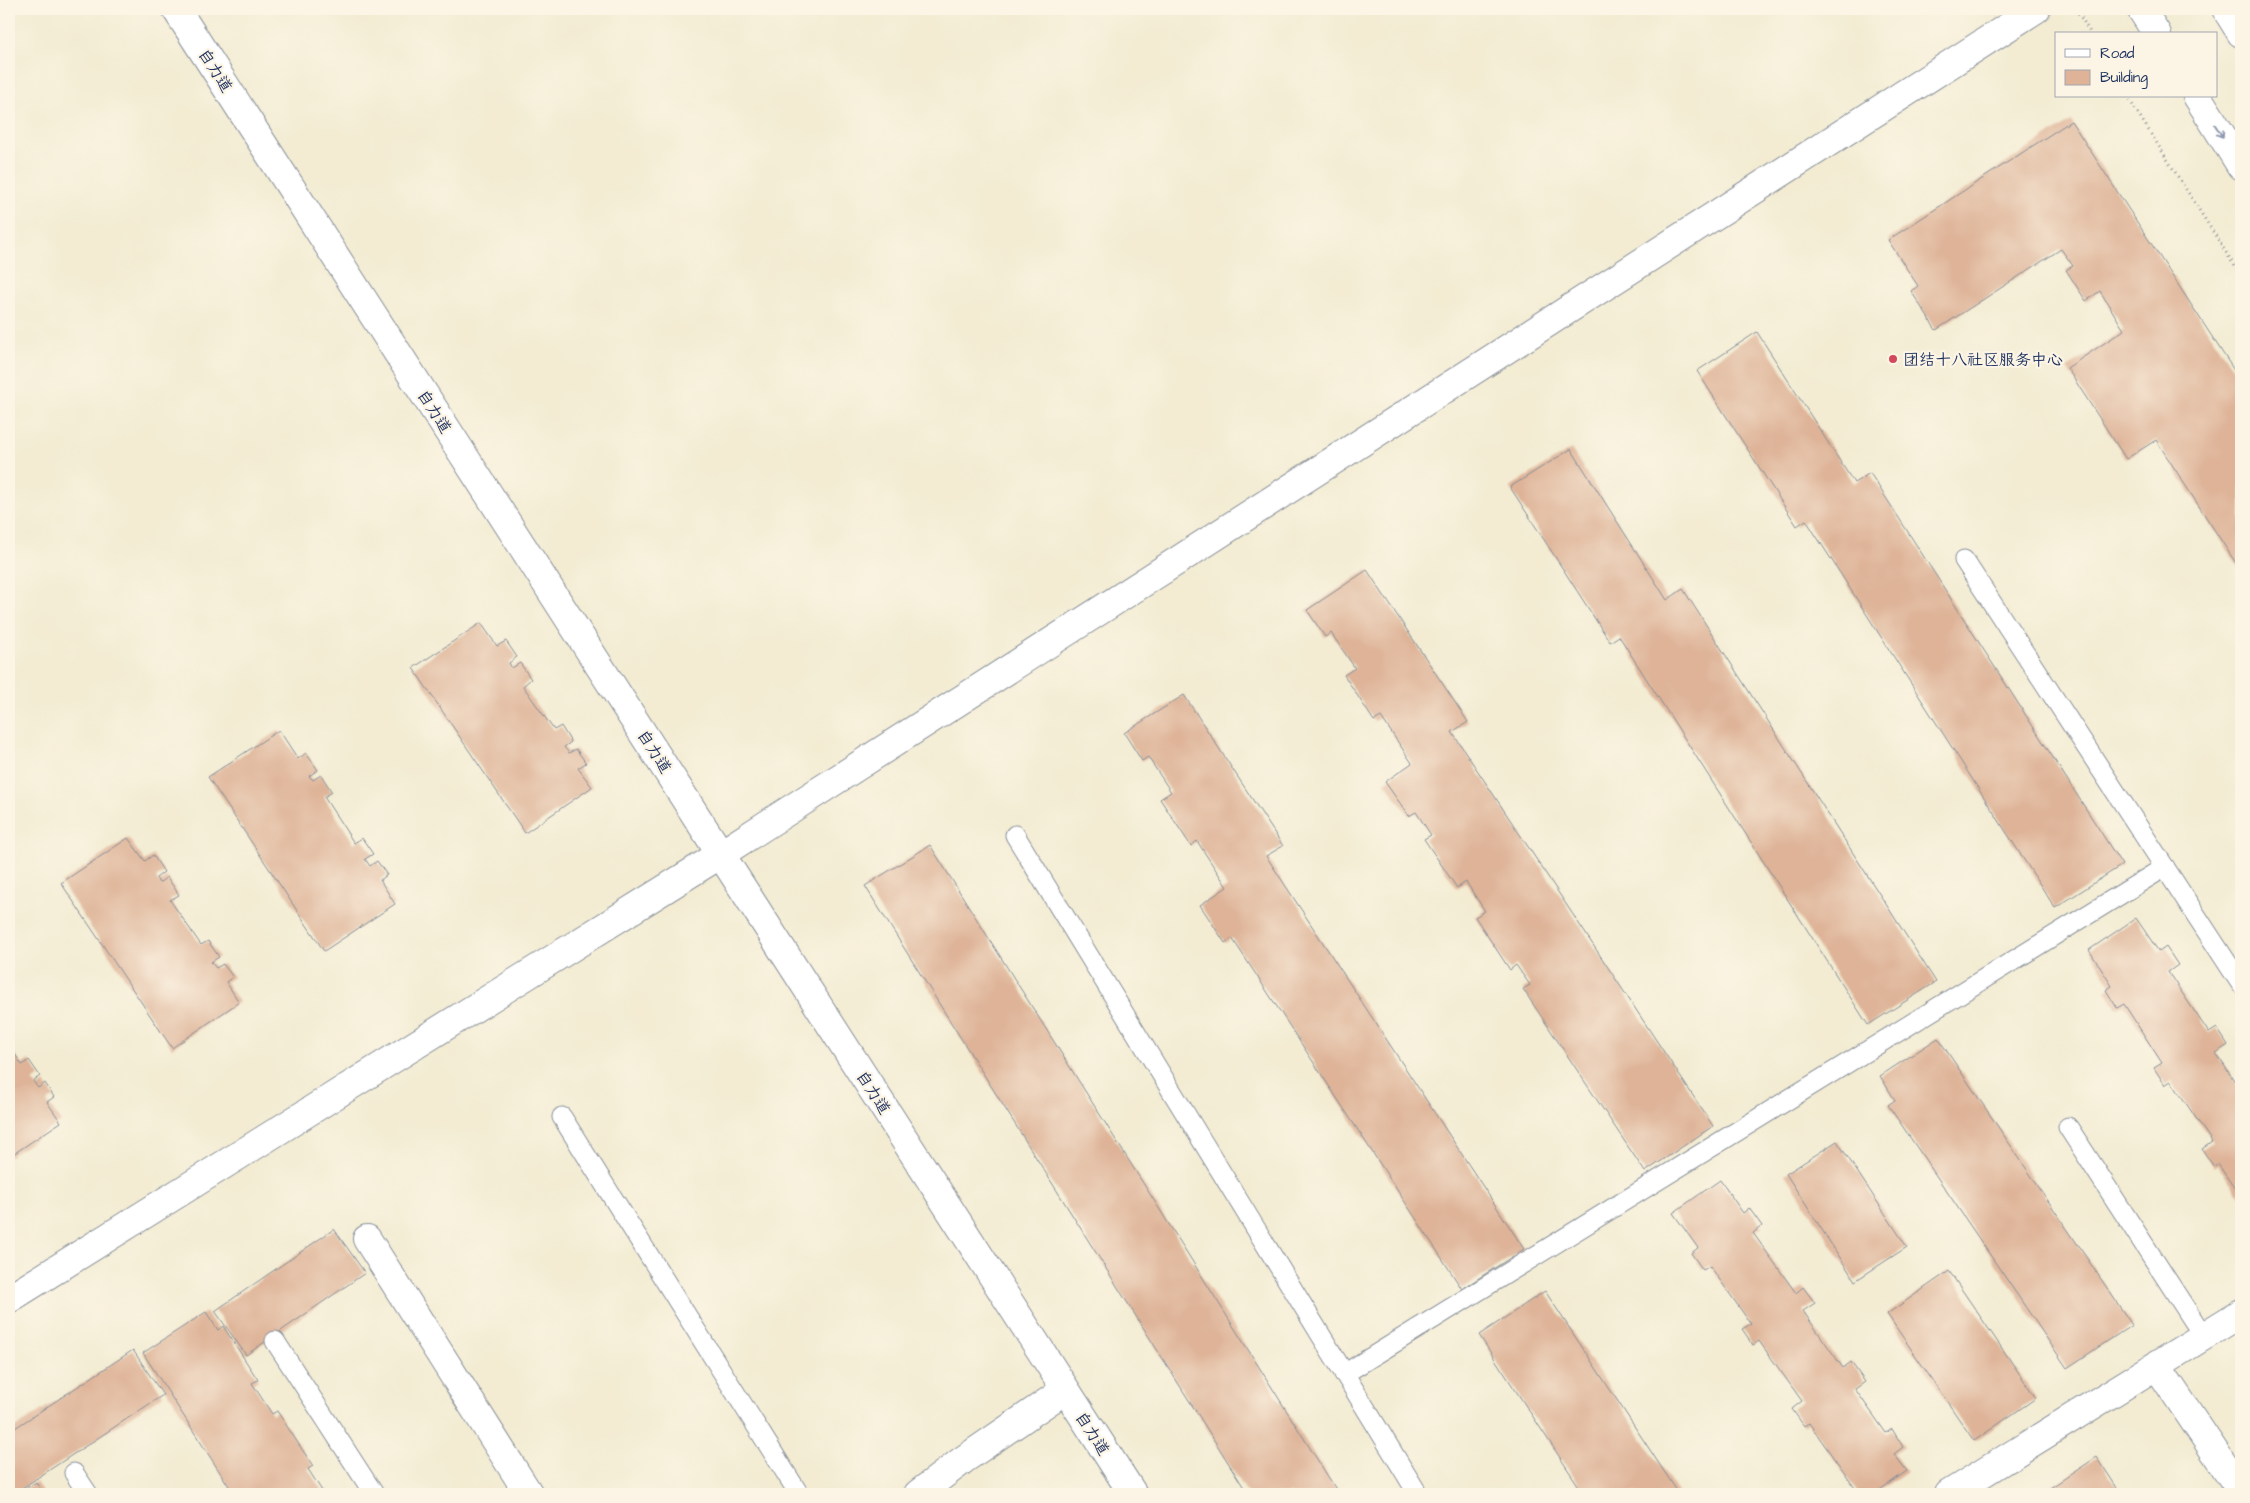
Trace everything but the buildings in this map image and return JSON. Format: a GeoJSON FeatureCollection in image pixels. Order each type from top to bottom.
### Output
{"type":"FeatureCollection","features":[{"type":"Feature","properties":{"kind":"street","name":"自力道"},"geometry":{"type":"LineString","coordinates":[[176,9],[1133,1494]]}},
{"type":"Feature","properties":{"kind":"street"},"geometry":{"type":"LineString","coordinates":[[9,1299],[721,854],[2036,9]]}},
{"type":"Feature","properties":{"kind":"street"},"geometry":{"type":"LineString","coordinates":[[2141,9],[2156,32]]}},
{"type":"Feature","properties":{"kind":"street"},"geometry":{"type":"LineString","coordinates":[[2226,9],[2241,33]]}},
{"type":"Feature","properties":{"kind":"street"},"geometry":{"type":"LineString","coordinates":[[2198,98],[2241,166]]}},
{"type":"Feature","properties":{"kind":"street"},"geometry":{"type":"LineString","coordinates":[[367,1239],[529,1494]]}},
{"type":"Feature","properties":{"kind":"street"},"geometry":{"type":"LineString","coordinates":[[1950,1494],[2241,1313]]}},
{"type":"Feature","properties":{"kind":"street"},"geometry":{"type":"LineString","coordinates":[[2157,1366],[2241,1491]]}},
{"type":"Feature","properties":{"kind":"street"},"geometry":{"type":"LineString","coordinates":[[918,1494],[963,1460],[1065,1390]]}},
{"type":"Feature","properties":{"kind":"lane"},"geometry":{"type":"LineString","coordinates":[[1964,560],[2241,984]]}},
{"type":"Feature","properties":{"kind":"lane"},"geometry":{"type":"LineString","coordinates":[[1015,835],[1418,1494]]}},
{"type":"Feature","properties":{"kind":"lane"},"geometry":{"type":"LineString","coordinates":[[1344,1374],[2165,867]]}},
{"type":"Feature","properties":{"kind":"lane"},"geometry":{"type":"LineString","coordinates":[[562,1117],[799,1494]]}},
{"type":"Feature","properties":{"kind":"lane"},"geometry":{"type":"LineString","coordinates":[[2068,1127],[2204,1337]]}},
{"type":"Feature","properties":{"kind":"lane"},"geometry":{"type":"LineString","coordinates":[[275,1341],[374,1494]]}},
{"type":"Feature","properties":{"kind":"lane"},"geometry":{"type":"LineString","coordinates":[[74,1473],[88,1494]]}},
{"type":"Feature","properties":{"kind":"path"},"geometry":{"type":"LineString","coordinates":[[2076,9],[2090,32]]}},
{"type":"Feature","properties":{"kind":"path"},"geometry":{"type":"LineString","coordinates":[[2128,98],[2241,276]]}},
{"type":"Feature","properties":{"kind":"place","name":"团结十八社区服务中心"},"geometry":{"type":"Point","coordinates":[1893,359]}}]}
